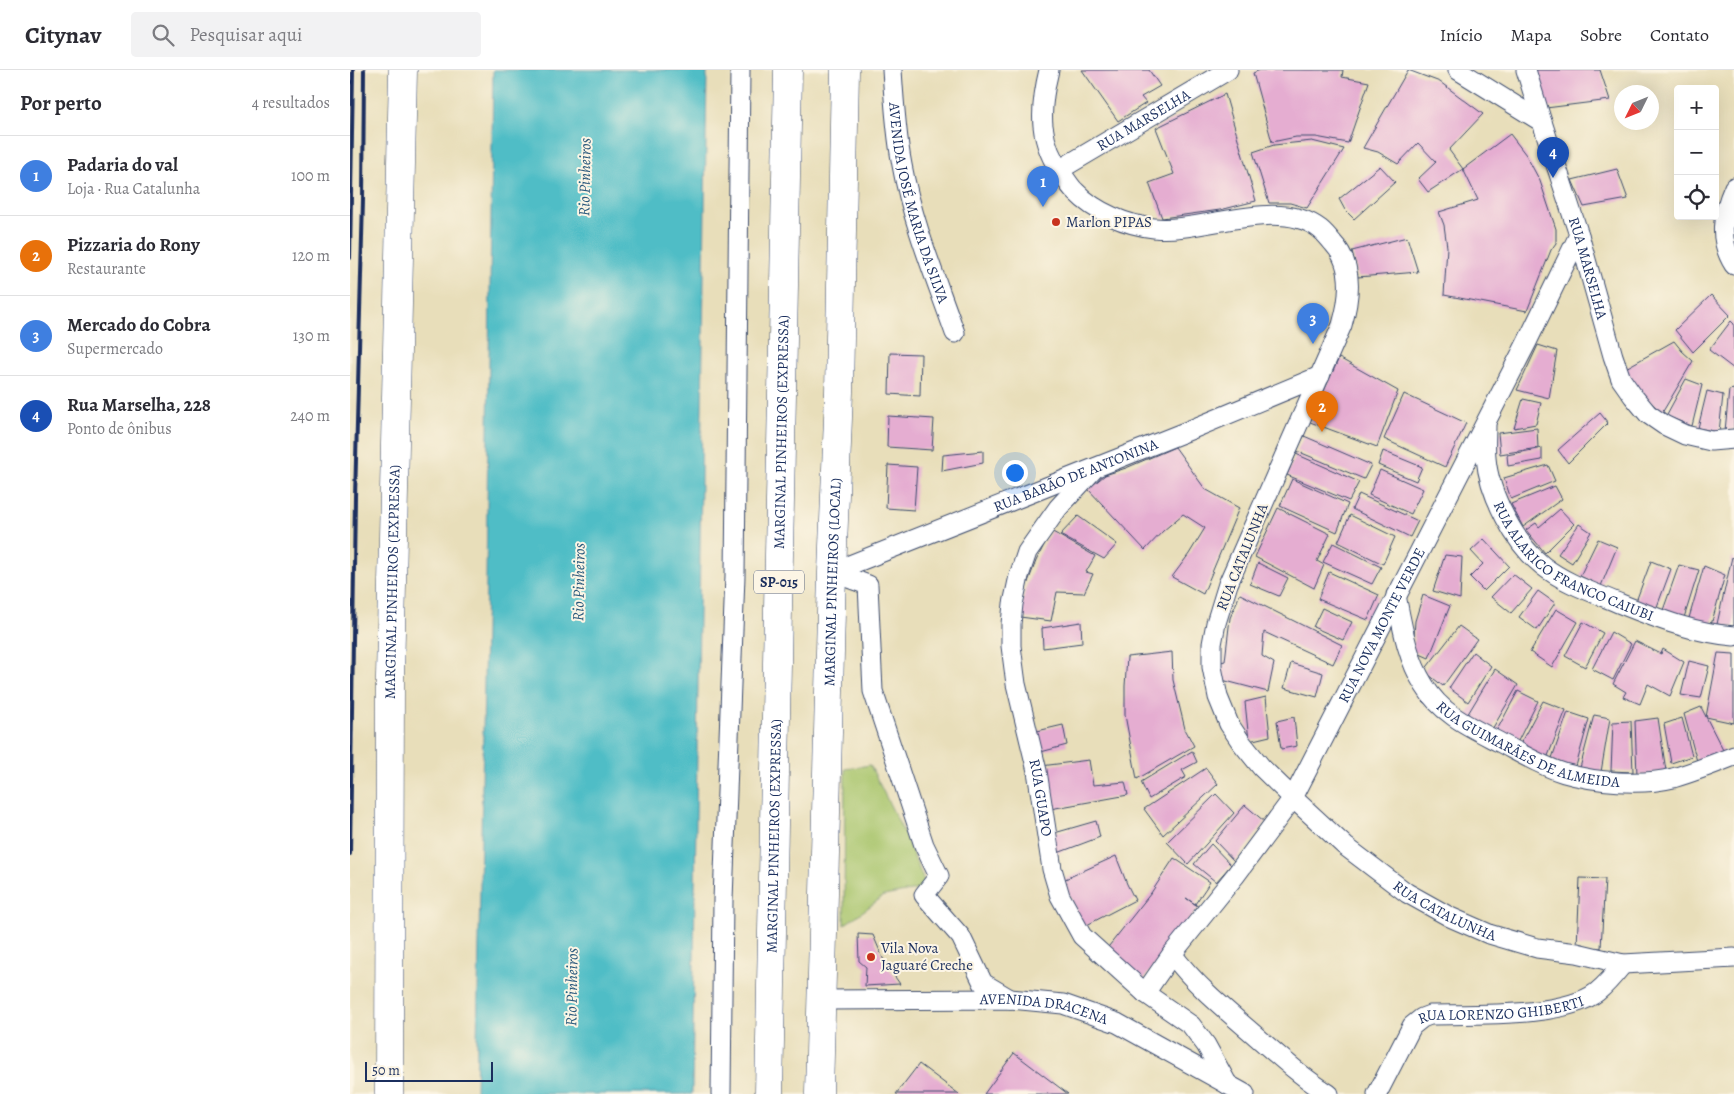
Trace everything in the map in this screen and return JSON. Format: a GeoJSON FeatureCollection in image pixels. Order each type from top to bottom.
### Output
{"type":"FeatureCollection","features":[{"type":"Feature","properties":{"kind":"highway","name":"MARGINAL PINHEIROS (EXPRESSA)"},"geometry":{"type":"LineString","coordinates":[[389,1094],[390,678],[403,70]]}},
{"type":"Feature","properties":{"kind":"highway","name":"MARGINAL PINHEIROS (EXPRESSA)"},"geometry":{"type":"LineString","coordinates":[[769,1094],[788,70]]}},
{"type":"Feature","properties":{"kind":"highway"},"geometry":{"type":"LineString","coordinates":[[785,205],[802,98],[804,70]]}},
{"type":"Feature","properties":{"kind":"highway","name":"MARGINAL PINHEIROS (LOCAL)"},"geometry":{"type":"LineString","coordinates":[[819,1094],[823,1000],[832,572],[839,392],[845,70]]}},
{"type":"Feature","properties":{"kind":"street"},"geometry":{"type":"LineString","coordinates":[[721,1094],[723,900],[735,576],[740,70]]}},
{"type":"Feature","properties":{"kind":"street","name":"AVENIDA JOSÉ MARIA DA SILVA"},"geometry":{"type":"LineString","coordinates":[[892,70],[895,115],[902,167],[915,217],[955,333]]}},
{"type":"Feature","properties":{"kind":"street","name":"RUA CATALUNHA"},"geometry":{"type":"LineString","coordinates":[[1049,70],[1041,112],[1046,146],[1059,170],[1076,193],[1098,210],[1123,220],[1154,228],[1184,227],[1268,215],[1302,220],[1319,228],[1336,246],[1344,259],[1348,273],[1348,306],[1342,325],[1228,584],[1216,623],[1212,644],[1212,667],[1218,697],[1229,724],[1240,742],[1262,768],[1353,852],[1407,893],[1450,917],[1489,934],[1537,948],[1577,953],[1623,964],[1734,958]]}},
{"type":"Feature","properties":{"kind":"street","name":"RUA MARSELHA"},"geometry":{"type":"LineString","coordinates":[[1059,170],[1228,70]]}},
{"type":"Feature","properties":{"kind":"street"},"geometry":{"type":"LineString","coordinates":[[1458,70],[1542,122]]}},
{"type":"Feature","properties":{"kind":"street","name":"RUA MARSELHA"},"geometry":{"type":"LineString","coordinates":[[1526,70],[1579,235],[1621,379],[1648,414],[1664,425],[1685,435],[1711,441],[1734,439]]}},
{"type":"Feature","properties":{"kind":"street"},"geometry":{"type":"LineString","coordinates":[[1734,187],[1726,207],[1723,237],[1727,252],[1734,265]]}},
{"type":"Feature","properties":{"kind":"street","name":"RUA NOVA MONTE VERDE"},"geometry":{"type":"LineString","coordinates":[[1145,993],[1172,954],[1235,876],[1293,798],[1528,342],[1579,235]]}},
{"type":"Feature","properties":{"kind":"street","name":"RUA BARÃO DE ANTONINA"},"geometry":{"type":"LineString","coordinates":[[832,572],[1095,468],[1320,376]]}},
{"type":"Feature","properties":{"kind":"street","name":"RUA ALARICO FRANCO CAIUBI"},"geometry":{"type":"LineString","coordinates":[[1486,421],[1486,459],[1490,480],[1500,505],[1511,527],[1525,547],[1544,566],[1580,587],[1667,622],[1692,629],[1734,636]]}},
{"type":"Feature","properties":{"kind":"street","name":"RUA GUAPO"},"geometry":{"type":"LineString","coordinates":[[1095,468],[1058,508],[1027,552],[1018,576],[1010,624],[1016,684],[1037,771],[1052,869],[1060,896],[1082,936],[1145,993],[1191,1026],[1206,1045],[1228,1085]]}},
{"type":"Feature","properties":{"kind":"street"},"geometry":{"type":"LineString","coordinates":[[832,572],[868,585],[874,691],[924,845],[939,876],[924,895],[961,937],[983,983],[1010,999]]}},
{"type":"Feature","properties":{"kind":"street","name":"RUA GUIMARÃES DE ALMEIDA"},"geometry":{"type":"LineString","coordinates":[[1396,595],[1411,660],[1424,685],[1437,703],[1464,724],[1546,766],[1564,773],[1586,778],[1633,783],[1672,778],[1734,756]]}},
{"type":"Feature","properties":{"kind":"street"},"geometry":{"type":"LineString","coordinates":[[1172,954],[1182,967],[1221,1006],[1283,1060],[1329,1094]]}},
{"type":"Feature","properties":{"kind":"street","name":"RUA LORENZO GHIBERTI"},"geometry":{"type":"LineString","coordinates":[[1377,1094],[1412,1026],[1422,1018],[1430,1015],[1542,1011],[1571,1005],[1596,993],[1623,964]]}},
{"type":"Feature","properties":{"kind":"street","name":"AVENIDA DRACENA"},"geometry":{"type":"LineString","coordinates":[[823,1000],[1010,999],[1063,1004],[1096,1014],[1117,1023],[1246,1094]]}},
{"type":"Feature","properties":{"kind":"green space"},"geometry":{"type":"Polygon","coordinates":[[[870,765],[904,833],[927,888],[884,896],[844,925],[845,769],[870,765]]]}},
{"type":"Feature","properties":{"kind":"water","name":"Rio Pinheiros"},"geometry":{"type":"Polygon","coordinates":[[[493,70],[707,70],[692,1094],[476,1094],[493,70]]]}},
{"type":"Feature","properties":{"kind":"building"},"geometry":{"type":"Polygon","coordinates":[[[1082,70],[1149,70],[1160,86],[1141,97],[1146,103],[1118,121],[1082,70]]]}},
{"type":"Feature","properties":{"kind":"building"},"geometry":{"type":"Polygon","coordinates":[[[1260,70],[1343,70],[1342,77],[1369,82],[1348,143],[1316,137],[1296,137],[1272,142],[1253,73],[1260,70]]]}},
{"type":"Feature","properties":{"kind":"building"},"geometry":{"type":"Polygon","coordinates":[[[1408,70],[1440,82],[1483,114],[1449,150],[1463,169],[1428,192],[1418,179],[1436,162],[1418,143],[1398,164],[1378,152],[1363,148],[1408,70]]]}},
{"type":"Feature","properties":{"kind":"building"},"geometry":{"type":"Polygon","coordinates":[[[1533,70],[1600,70],[1610,100],[1546,108],[1533,70]]]}},
{"type":"Feature","properties":{"kind":"building"},"geometry":{"type":"Polygon","coordinates":[[[1225,94],[1256,201],[1220,210],[1162,218],[1149,183],[1174,174],[1156,128],[1225,94]]]}},
{"type":"Feature","properties":{"kind":"building"},"geometry":{"type":"Polygon","coordinates":[[[1510,134],[1526,155],[1540,181],[1556,229],[1556,243],[1551,250],[1527,311],[1444,295],[1447,247],[1444,225],[1439,212],[1478,200],[1463,169],[1510,134]]]}},
{"type":"Feature","properties":{"kind":"building"},"geometry":{"type":"Polygon","coordinates":[[[1312,141],[1344,149],[1307,208],[1290,203],[1269,203],[1253,152],[1274,145],[1312,141]]]}},
{"type":"Feature","properties":{"kind":"building"},"geometry":{"type":"Polygon","coordinates":[[[1380,166],[1395,182],[1354,219],[1345,210],[1339,199],[1380,166]]]}},
{"type":"Feature","properties":{"kind":"building"},"geometry":{"type":"Polygon","coordinates":[[[1617,169],[1628,199],[1584,207],[1572,180],[1617,169]]]}},
{"type":"Feature","properties":{"kind":"building"},"geometry":{"type":"Polygon","coordinates":[[[1407,237],[1418,272],[1358,277],[1352,251],[1407,237]]]}},
{"type":"Feature","properties":{"kind":"building"},"geometry":{"type":"Polygon","coordinates":[[[1711,295],[1730,315],[1693,352],[1675,330],[1711,295]]]}},
{"type":"Feature","properties":{"kind":"building"},"geometry":{"type":"Polygon","coordinates":[[[1731,321],[1734,324],[1734,369],[1709,350],[1731,321]]]}},
{"type":"Feature","properties":{"kind":"building"},"geometry":{"type":"Polygon","coordinates":[[[1674,341],[1693,361],[1662,413],[1639,391],[1624,369],[1674,341]]]}},
{"type":"Feature","properties":{"kind":"building"},"geometry":{"type":"Polygon","coordinates":[[[1538,345],[1557,351],[1549,398],[1517,390],[1538,345]]]}},
{"type":"Feature","properties":{"kind":"building"},"geometry":{"type":"Polygon","coordinates":[[[890,353],[921,354],[920,396],[889,394],[890,353]]]}},
{"type":"Feature","properties":{"kind":"building"},"geometry":{"type":"Polygon","coordinates":[[[1339,358],[1398,391],[1377,447],[1310,422],[1339,358]]]}},
{"type":"Feature","properties":{"kind":"building"},"geometry":{"type":"Polygon","coordinates":[[[1686,379],[1702,385],[1692,426],[1666,416],[1686,379]]]}},
{"type":"Feature","properties":{"kind":"building"},"geometry":{"type":"Polygon","coordinates":[[[1734,389],[1734,429],[1725,431],[1729,390],[1734,389]]]}},
{"type":"Feature","properties":{"kind":"building"},"geometry":{"type":"Polygon","coordinates":[[[1707,391],[1723,395],[1719,432],[1698,428],[1707,391]]]}},
{"type":"Feature","properties":{"kind":"building"},"geometry":{"type":"Polygon","coordinates":[[[1404,394],[1466,423],[1445,467],[1384,439],[1404,394]]]}},
{"type":"Feature","properties":{"kind":"building"},"geometry":{"type":"Polygon","coordinates":[[[1523,399],[1541,403],[1536,424],[1514,428],[1523,399]]]}},
{"type":"Feature","properties":{"kind":"building"},"geometry":{"type":"Polygon","coordinates":[[[1600,413],[1608,423],[1568,463],[1558,450],[1600,413]]]}},
{"type":"Feature","properties":{"kind":"building"},"geometry":{"type":"Polygon","coordinates":[[[888,416],[934,419],[932,450],[887,447],[888,416]]]}},
{"type":"Feature","properties":{"kind":"building"},"geometry":{"type":"Polygon","coordinates":[[[1537,428],[1538,448],[1500,454],[1498,433],[1537,428]]]}},
{"type":"Feature","properties":{"kind":"building"},"geometry":{"type":"Polygon","coordinates":[[[1304,436],[1371,465],[1364,479],[1297,451],[1304,436]]]}},
{"type":"Feature","properties":{"kind":"building"},"geometry":{"type":"Polygon","coordinates":[[[1175,447],[1205,489],[1239,508],[1203,594],[1172,577],[1205,528],[1183,514],[1145,550],[1088,489],[1105,475],[1175,447]]]}},
{"type":"Feature","properties":{"kind":"building"},"geometry":{"type":"Polygon","coordinates":[[[1542,448],[1542,460],[1508,466],[1507,455],[1542,448]]]}},
{"type":"Feature","properties":{"kind":"building"},"geometry":{"type":"Polygon","coordinates":[[[983,451],[983,463],[942,471],[943,455],[983,451]]]}},
{"type":"Feature","properties":{"kind":"building"},"geometry":{"type":"Polygon","coordinates":[[[1383,451],[1422,467],[1416,481],[1378,465],[1383,451]]]}},
{"type":"Feature","properties":{"kind":"building"},"geometry":{"type":"Polygon","coordinates":[[[1296,454],[1359,482],[1349,501],[1287,475],[1296,454]]]}},
{"type":"Feature","properties":{"kind":"building"},"geometry":{"type":"Polygon","coordinates":[[[888,465],[917,467],[914,510],[886,508],[888,465]]]}},
{"type":"Feature","properties":{"kind":"building"},"geometry":{"type":"Polygon","coordinates":[[[1548,465],[1555,481],[1511,499],[1504,478],[1548,465]]]}},
{"type":"Feature","properties":{"kind":"building"},"geometry":{"type":"Polygon","coordinates":[[[1380,470],[1423,489],[1411,514],[1369,495],[1380,470]]]}},
{"type":"Feature","properties":{"kind":"building"},"geometry":{"type":"Polygon","coordinates":[[[1292,479],[1348,504],[1337,532],[1280,506],[1292,479]]]}},
{"type":"Feature","properties":{"kind":"building"},"geometry":{"type":"Polygon","coordinates":[[[1555,486],[1562,499],[1523,527],[1511,504],[1555,486]]]}},
{"type":"Feature","properties":{"kind":"building"},"geometry":{"type":"Polygon","coordinates":[[[1359,494],[1418,521],[1410,537],[1352,509],[1359,494]]]}},
{"type":"Feature","properties":{"kind":"building"},"geometry":{"type":"Polygon","coordinates":[[[1278,508],[1330,534],[1317,561],[1324,565],[1314,588],[1255,557],[1278,508]]]}},
{"type":"Feature","properties":{"kind":"building"},"geometry":{"type":"Polygon","coordinates":[[[1560,509],[1574,524],[1545,553],[1526,530],[1536,523],[1539,527],[1560,509]]]}},
{"type":"Feature","properties":{"kind":"building"},"geometry":{"type":"Polygon","coordinates":[[[1350,515],[1395,537],[1383,564],[1338,542],[1350,515]]]}},
{"type":"Feature","properties":{"kind":"building"},"geometry":{"type":"Polygon","coordinates":[[[1078,516],[1117,544],[1104,559],[1060,535],[1078,516]]]}},
{"type":"Feature","properties":{"kind":"building"},"geometry":{"type":"Polygon","coordinates":[[[1579,524],[1591,532],[1572,563],[1558,554],[1579,524]]]}},
{"type":"Feature","properties":{"kind":"building"},"geometry":{"type":"Polygon","coordinates":[[[1051,531],[1095,556],[1086,572],[1093,574],[1084,593],[1057,592],[1051,621],[1020,617],[1025,590],[1036,561],[1051,531]]]}},
{"type":"Feature","properties":{"kind":"building"},"geometry":{"type":"Polygon","coordinates":[[[1484,539],[1509,566],[1484,591],[1470,577],[1483,564],[1471,551],[1484,539]]]}},
{"type":"Feature","properties":{"kind":"building"},"geometry":{"type":"Polygon","coordinates":[[[1598,539],[1617,547],[1601,586],[1580,576],[1598,539]]]}},
{"type":"Feature","properties":{"kind":"building"},"geometry":{"type":"Polygon","coordinates":[[[1333,543],[1381,567],[1372,584],[1323,562],[1333,543]]]}},
{"type":"Feature","properties":{"kind":"building"},"geometry":{"type":"Polygon","coordinates":[[[1445,555],[1462,557],[1460,599],[1433,591],[1445,555]]]}},
{"type":"Feature","properties":{"kind":"building"},"geometry":{"type":"Polygon","coordinates":[[[1732,557],[1734,558],[1734,627],[1717,624],[1732,557]]]}},
{"type":"Feature","properties":{"kind":"building"},"geometry":{"type":"Polygon","coordinates":[[[1651,561],[1671,569],[1655,612],[1635,604],[1651,561]]]}},
{"type":"Feature","properties":{"kind":"building"},"geometry":{"type":"Polygon","coordinates":[[[1258,563],[1288,578],[1279,596],[1250,584],[1258,563]]]}},
{"type":"Feature","properties":{"kind":"building"},"geometry":{"type":"Polygon","coordinates":[[[1679,565],[1699,570],[1683,621],[1662,613],[1679,565]]]}},
{"type":"Feature","properties":{"kind":"building"},"geometry":{"type":"Polygon","coordinates":[[[1704,566],[1725,575],[1711,625],[1689,618],[1704,566]]]}},
{"type":"Feature","properties":{"kind":"building"},"geometry":{"type":"Polygon","coordinates":[[[1329,572],[1379,595],[1368,620],[1318,599],[1329,572]]]}},
{"type":"Feature","properties":{"kind":"building"},"geometry":{"type":"Polygon","coordinates":[[[1513,574],[1532,589],[1511,613],[1491,597],[1513,574]]]}},
{"type":"Feature","properties":{"kind":"building"},"geometry":{"type":"Polygon","coordinates":[[[1538,591],[1555,603],[1537,630],[1519,617],[1538,591]]]}},
{"type":"Feature","properties":{"kind":"building"},"geometry":{"type":"Polygon","coordinates":[[[1240,594],[1342,645],[1333,664],[1264,632],[1262,656],[1274,663],[1268,692],[1222,680],[1221,662],[1225,661],[1230,618],[1240,594]]]}},
{"type":"Feature","properties":{"kind":"building"},"geometry":{"type":"Polygon","coordinates":[[[1423,595],[1450,606],[1429,658],[1413,651],[1415,621],[1423,595]]]}},
{"type":"Feature","properties":{"kind":"building"},"geometry":{"type":"Polygon","coordinates":[[[1322,608],[1352,622],[1343,640],[1313,627],[1322,608]]]}},
{"type":"Feature","properties":{"kind":"building"},"geometry":{"type":"Polygon","coordinates":[[[1556,609],[1578,622],[1552,667],[1530,652],[1556,609]]]}},
{"type":"Feature","properties":{"kind":"building"},"geometry":{"type":"Polygon","coordinates":[[[1081,622],[1082,643],[1043,648],[1042,628],[1081,622]]]}},
{"type":"Feature","properties":{"kind":"building"},"geometry":{"type":"Polygon","coordinates":[[[1583,622],[1603,633],[1585,667],[1565,656],[1583,622]]]}},
{"type":"Feature","properties":{"kind":"building"},"geometry":{"type":"Polygon","coordinates":[[[1459,626],[1477,639],[1443,686],[1424,671],[1459,626]]]}},
{"type":"Feature","properties":{"kind":"building"},"geometry":{"type":"Polygon","coordinates":[[[1611,632],[1631,644],[1613,680],[1592,669],[1611,632]]]}},
{"type":"Feature","properties":{"kind":"building"},"geometry":{"type":"Polygon","coordinates":[[[1635,641],[1661,654],[1663,649],[1684,662],[1670,696],[1648,684],[1640,704],[1623,697],[1626,692],[1613,684],[1635,641]]]}},
{"type":"Feature","properties":{"kind":"building"},"geometry":{"type":"Polygon","coordinates":[[[1172,652],[1173,680],[1185,729],[1194,746],[1137,779],[1125,715],[1127,657],[1172,652]]]}},
{"type":"Feature","properties":{"kind":"building"},"geometry":{"type":"Polygon","coordinates":[[[1473,652],[1491,666],[1468,702],[1449,688],[1473,652]]]}},
{"type":"Feature","properties":{"kind":"building"},"geometry":{"type":"Polygon","coordinates":[[[1718,653],[1734,654],[1734,723],[1706,717],[1718,653]]]}},
{"type":"Feature","properties":{"kind":"building"},"geometry":{"type":"Polygon","coordinates":[[[1689,661],[1709,666],[1701,698],[1681,695],[1689,661]]]}},
{"type":"Feature","properties":{"kind":"building"},"geometry":{"type":"Polygon","coordinates":[[[1291,663],[1323,673],[1317,697],[1284,688],[1291,663]]]}},
{"type":"Feature","properties":{"kind":"building"},"geometry":{"type":"Polygon","coordinates":[[[1495,669],[1518,685],[1491,731],[1466,717],[1495,669]]]}},
{"type":"Feature","properties":{"kind":"building"},"geometry":{"type":"Polygon","coordinates":[[[1518,691],[1538,701],[1517,743],[1497,730],[1518,691]]]}},
{"type":"Feature","properties":{"kind":"building"},"geometry":{"type":"Polygon","coordinates":[[[1266,697],[1270,736],[1249,741],[1245,702],[1266,697]]]}},
{"type":"Feature","properties":{"kind":"building"},"geometry":{"type":"Polygon","coordinates":[[[1543,701],[1566,710],[1546,761],[1518,748],[1543,701]]]}},
{"type":"Feature","properties":{"kind":"building"},"geometry":{"type":"Polygon","coordinates":[[[1701,707],[1725,754],[1698,765],[1684,714],[1701,707]]]}},
{"type":"Feature","properties":{"kind":"building"},"geometry":{"type":"Polygon","coordinates":[[[1568,712],[1589,719],[1575,770],[1551,761],[1568,712]]]}},
{"type":"Feature","properties":{"kind":"building"},"geometry":{"type":"Polygon","coordinates":[[[1594,715],[1610,718],[1601,772],[1580,768],[1594,715]]]}},
{"type":"Feature","properties":{"kind":"building"},"geometry":{"type":"Polygon","coordinates":[[[1294,717],[1297,746],[1281,749],[1277,721],[1294,717]]]}},
{"type":"Feature","properties":{"kind":"building"},"geometry":{"type":"Polygon","coordinates":[[[1658,718],[1666,771],[1637,776],[1635,721],[1658,718]]]}},
{"type":"Feature","properties":{"kind":"building"},"geometry":{"type":"Polygon","coordinates":[[[1682,718],[1692,756],[1671,763],[1664,724],[1682,718]]]}},
{"type":"Feature","properties":{"kind":"building"},"geometry":{"type":"Polygon","coordinates":[[[1631,721],[1633,772],[1611,771],[1613,722],[1631,721]]]}},
{"type":"Feature","properties":{"kind":"building"},"geometry":{"type":"Polygon","coordinates":[[[1063,725],[1067,745],[1037,753],[1033,732],[1063,725]]]}},
{"type":"Feature","properties":{"kind":"building"},"geometry":{"type":"Polygon","coordinates":[[[1192,751],[1197,762],[1182,770],[1186,777],[1149,799],[1141,782],[1192,751]]]}},
{"type":"Feature","properties":{"kind":"building"},"geometry":{"type":"Polygon","coordinates":[[[1089,760],[1093,785],[1125,782],[1128,795],[1050,809],[1041,766],[1089,760]]]}},
{"type":"Feature","properties":{"kind":"building"},"geometry":{"type":"Polygon","coordinates":[[[1206,768],[1218,784],[1163,835],[1144,809],[1206,768]]]}},
{"type":"Feature","properties":{"kind":"building"},"geometry":{"type":"Polygon","coordinates":[[[1216,794],[1234,813],[1188,864],[1167,842],[1216,794]]]}},
{"type":"Feature","properties":{"kind":"building"},"geometry":{"type":"Polygon","coordinates":[[[1245,805],[1265,822],[1235,862],[1215,841],[1245,805]]]}},
{"type":"Feature","properties":{"kind":"building"},"geometry":{"type":"Polygon","coordinates":[[[1096,821],[1100,837],[1055,854],[1051,834],[1096,821]]]}},
{"type":"Feature","properties":{"kind":"building"},"geometry":{"type":"Polygon","coordinates":[[[1211,844],[1231,865],[1216,882],[1194,864],[1211,844]]]}},
{"type":"Feature","properties":{"kind":"building"},"geometry":{"type":"Polygon","coordinates":[[[1116,856],[1135,900],[1083,927],[1063,880],[1116,856]]]}},
{"type":"Feature","properties":{"kind":"building"},"geometry":{"type":"Polygon","coordinates":[[[1174,858],[1210,882],[1195,904],[1186,898],[1199,907],[1140,984],[1105,951],[1151,893],[1174,858]]]}},
{"type":"Feature","properties":{"kind":"building"},"geometry":{"type":"Polygon","coordinates":[[[1580,878],[1605,879],[1601,948],[1577,946],[1580,878]]]}},
{"type":"Feature","properties":{"kind":"building","name":"Vila Nova Jaguaré Creche"},"geometry":{"type":"Polygon","coordinates":[[[858,934],[873,935],[885,963],[900,984],[865,986],[866,967],[859,961],[858,934]]]}},
{"type":"Feature","properties":{"kind":"building"},"geometry":{"type":"Polygon","coordinates":[[[1014,1053],[1068,1094],[984,1094],[1014,1053]]]}},
{"type":"Feature","properties":{"kind":"building"},"geometry":{"type":"Polygon","coordinates":[[[919,1064],[959,1094],[896,1094],[919,1064]]]}},
{"type":"Feature","properties":{"kind":"railway"},"geometry":{"type":"LineString","coordinates":[[350,258],[353,70]]}},
{"type":"Feature","properties":{"kind":"railway"},"geometry":{"type":"LineString","coordinates":[[350,854],[364,70]]}},
{"type":"Feature","properties":{"kind":"place","name":"Rua Marselha, 228"},"geometry":{"type":"Point","coordinates":[1553,178]}},
{"type":"Feature","properties":{"kind":"place","name":"Padaria do val"},"geometry":{"type":"Point","coordinates":[1043,207]}},
{"type":"Feature","properties":{"kind":"place","name":"Marlon PIPAS"},"geometry":{"type":"Point","coordinates":[1056,222]}},
{"type":"Feature","properties":{"kind":"place","name":"Mercado do Cobra"},"geometry":{"type":"Point","coordinates":[1313,344]}},
{"type":"Feature","properties":{"kind":"place","name":"Pizzaria do Rony"},"geometry":{"type":"Point","coordinates":[1322,432]}},
{"type":"Feature","properties":{"kind":"place","name":"Vila Nova Jaguaré Creche"},"geometry":{"type":"Point","coordinates":[871,957]}}]}
